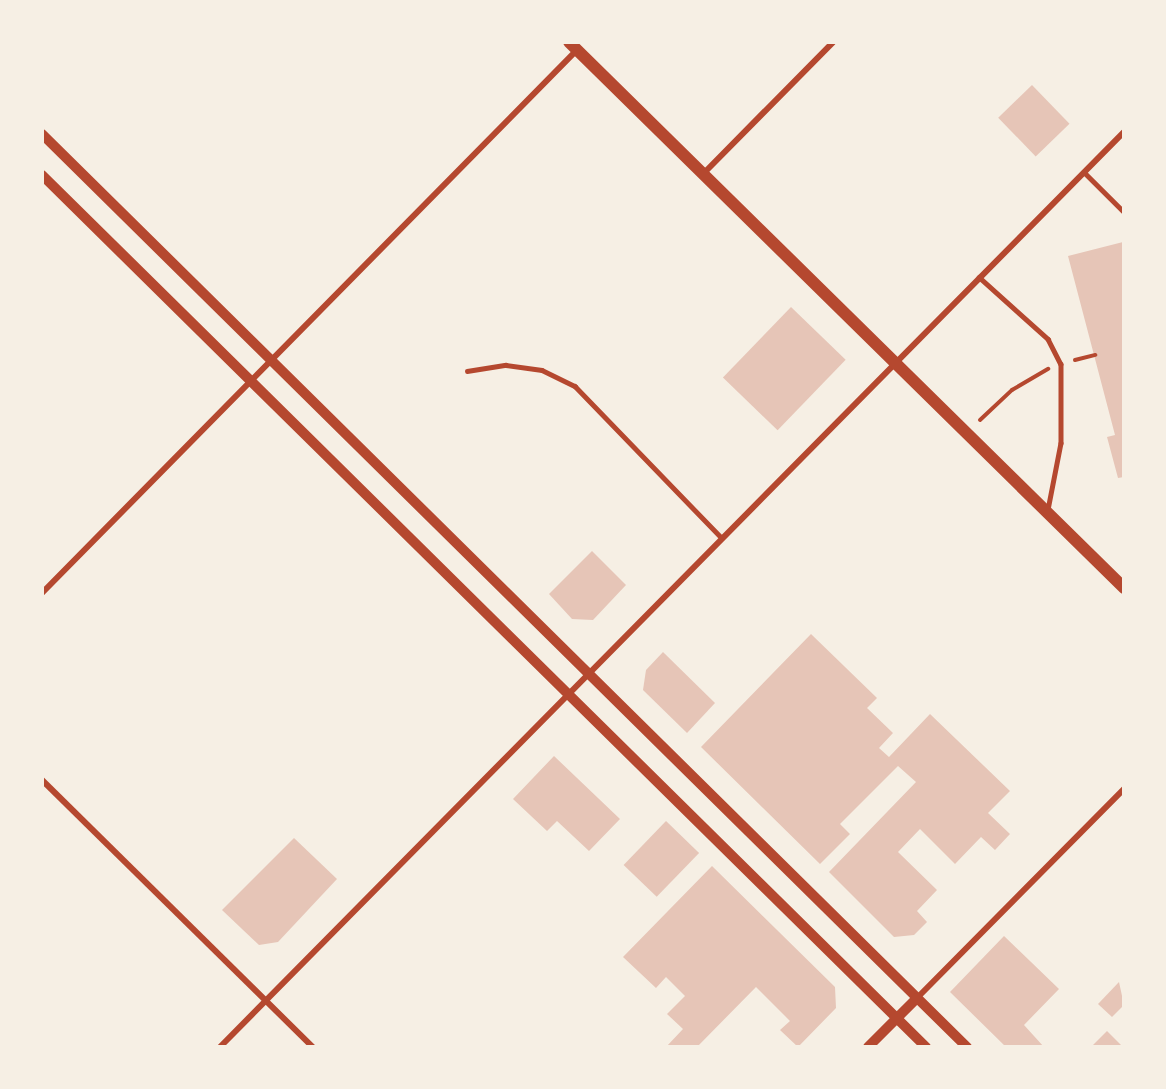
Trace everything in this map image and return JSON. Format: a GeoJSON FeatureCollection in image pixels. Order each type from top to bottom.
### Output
{"type":"FeatureCollection","features":[{"type":"Feature","properties":{"kind":"main road"},"geometry":{"type":"LineString","coordinates":[[573,46],[1124,588]]}},
{"type":"Feature","properties":{"kind":"street"},"geometry":{"type":"LineString","coordinates":[[703,174],[833,42]]}},
{"type":"Feature","properties":{"kind":"street"},"geometry":{"type":"LineString","coordinates":[[42,593],[251,381],[573,46]]}},
{"type":"Feature","properties":{"kind":"street"},"geometry":{"type":"LineString","coordinates":[[220,1047],[894,361],[1124,132]]}},
{"type":"Feature","properties":{"kind":"street"},"geometry":{"type":"LineString","coordinates":[[42,134],[967,1047]]}},
{"type":"Feature","properties":{"kind":"street"},"geometry":{"type":"LineString","coordinates":[[42,175],[926,1047]]}},
{"type":"Feature","properties":{"kind":"street"},"geometry":{"type":"LineString","coordinates":[[42,780],[313,1047]]}},
{"type":"Feature","properties":{"kind":"street"},"geometry":{"type":"LineString","coordinates":[[868,1047],[1124,789]]}},
{"type":"Feature","properties":{"kind":"lane"},"geometry":{"type":"LineString","coordinates":[[1084,172],[1124,212]]}},
{"type":"Feature","properties":{"kind":"lane"},"geometry":{"type":"LineString","coordinates":[[979,277],[1048,339],[1061,364],[1061,443],[1047,513]]}},
{"type":"Feature","properties":{"kind":"lane"},"geometry":{"type":"LineString","coordinates":[[467,371],[506,365],[542,370],[575,386],[721,537]]}},
{"type":"Feature","properties":{"kind":"path"},"geometry":{"type":"LineString","coordinates":[[967,433],[1012,390],[1061,364],[1095,355]]}},
{"type":"Feature","properties":{"kind":"building"},"geometry":{"type":"Polygon","coordinates":[[[1032,85],[1070,124],[1036,156],[998,118],[1032,85]]]}},
{"type":"Feature","properties":{"kind":"building"},"geometry":{"type":"Polygon","coordinates":[[[1123,242],[1124,477],[1118,478],[1107,437],[1115,435],[1068,256],[1123,242]]]}},
{"type":"Feature","properties":{"kind":"building"},"geometry":{"type":"Polygon","coordinates":[[[791,307],[846,360],[778,430],[723,377],[791,307]]]}},
{"type":"Feature","properties":{"kind":"building"},"geometry":{"type":"Polygon","coordinates":[[[592,551],[626,585],[593,620],[572,619],[549,594],[592,551]]]}},
{"type":"Feature","properties":{"kind":"building"},"geometry":{"type":"Polygon","coordinates":[[[811,634],[877,698],[867,708],[893,733],[879,748],[889,757],[930,714],[1010,791],[988,813],[1010,834],[995,850],[981,837],[955,864],[920,829],[898,852],[937,890],[917,911],[927,922],[914,935],[894,937],[829,872],[916,782],[898,766],[840,824],[850,834],[820,864],[701,747],[811,634]]]}},
{"type":"Feature","properties":{"kind":"building"},"geometry":{"type":"Polygon","coordinates":[[[663,652],[715,703],[687,733],[643,690],[646,670],[663,652]]]}},
{"type":"Feature","properties":{"kind":"building"},"geometry":{"type":"Polygon","coordinates":[[[554,756],[620,819],[589,851],[557,821],[547,831],[513,799],[554,756]]]}},
{"type":"Feature","properties":{"kind":"building"},"geometry":{"type":"Polygon","coordinates":[[[666,821],[699,853],[657,897],[624,865],[666,821]]]}},
{"type":"Feature","properties":{"kind":"building"},"geometry":{"type":"Polygon","coordinates":[[[294,838],[337,879],[278,942],[259,945],[222,910],[294,838]]]}},
{"type":"Feature","properties":{"kind":"building"},"geometry":{"type":"Polygon","coordinates":[[[712,866],[835,987],[836,1008],[798,1047],[780,1030],[790,1021],[756,987],[697,1047],[666,1047],[683,1029],[667,1014],[685,996],[666,977],[656,988],[623,957],[712,866]]]}},
{"type":"Feature","properties":{"kind":"building"},"geometry":{"type":"Polygon","coordinates":[[[1004,936],[1059,989],[1024,1025],[1044,1047],[1006,1047],[950,992],[1004,936]]]}},
{"type":"Feature","properties":{"kind":"building"},"geometry":{"type":"Polygon","coordinates":[[[1119,982],[1124,1005],[1112,1017],[1098,1004],[1119,982]]]}},
{"type":"Feature","properties":{"kind":"building"},"geometry":{"type":"Polygon","coordinates":[[[1107,1031],[1123,1047],[1091,1047],[1107,1031]]]}}]}
